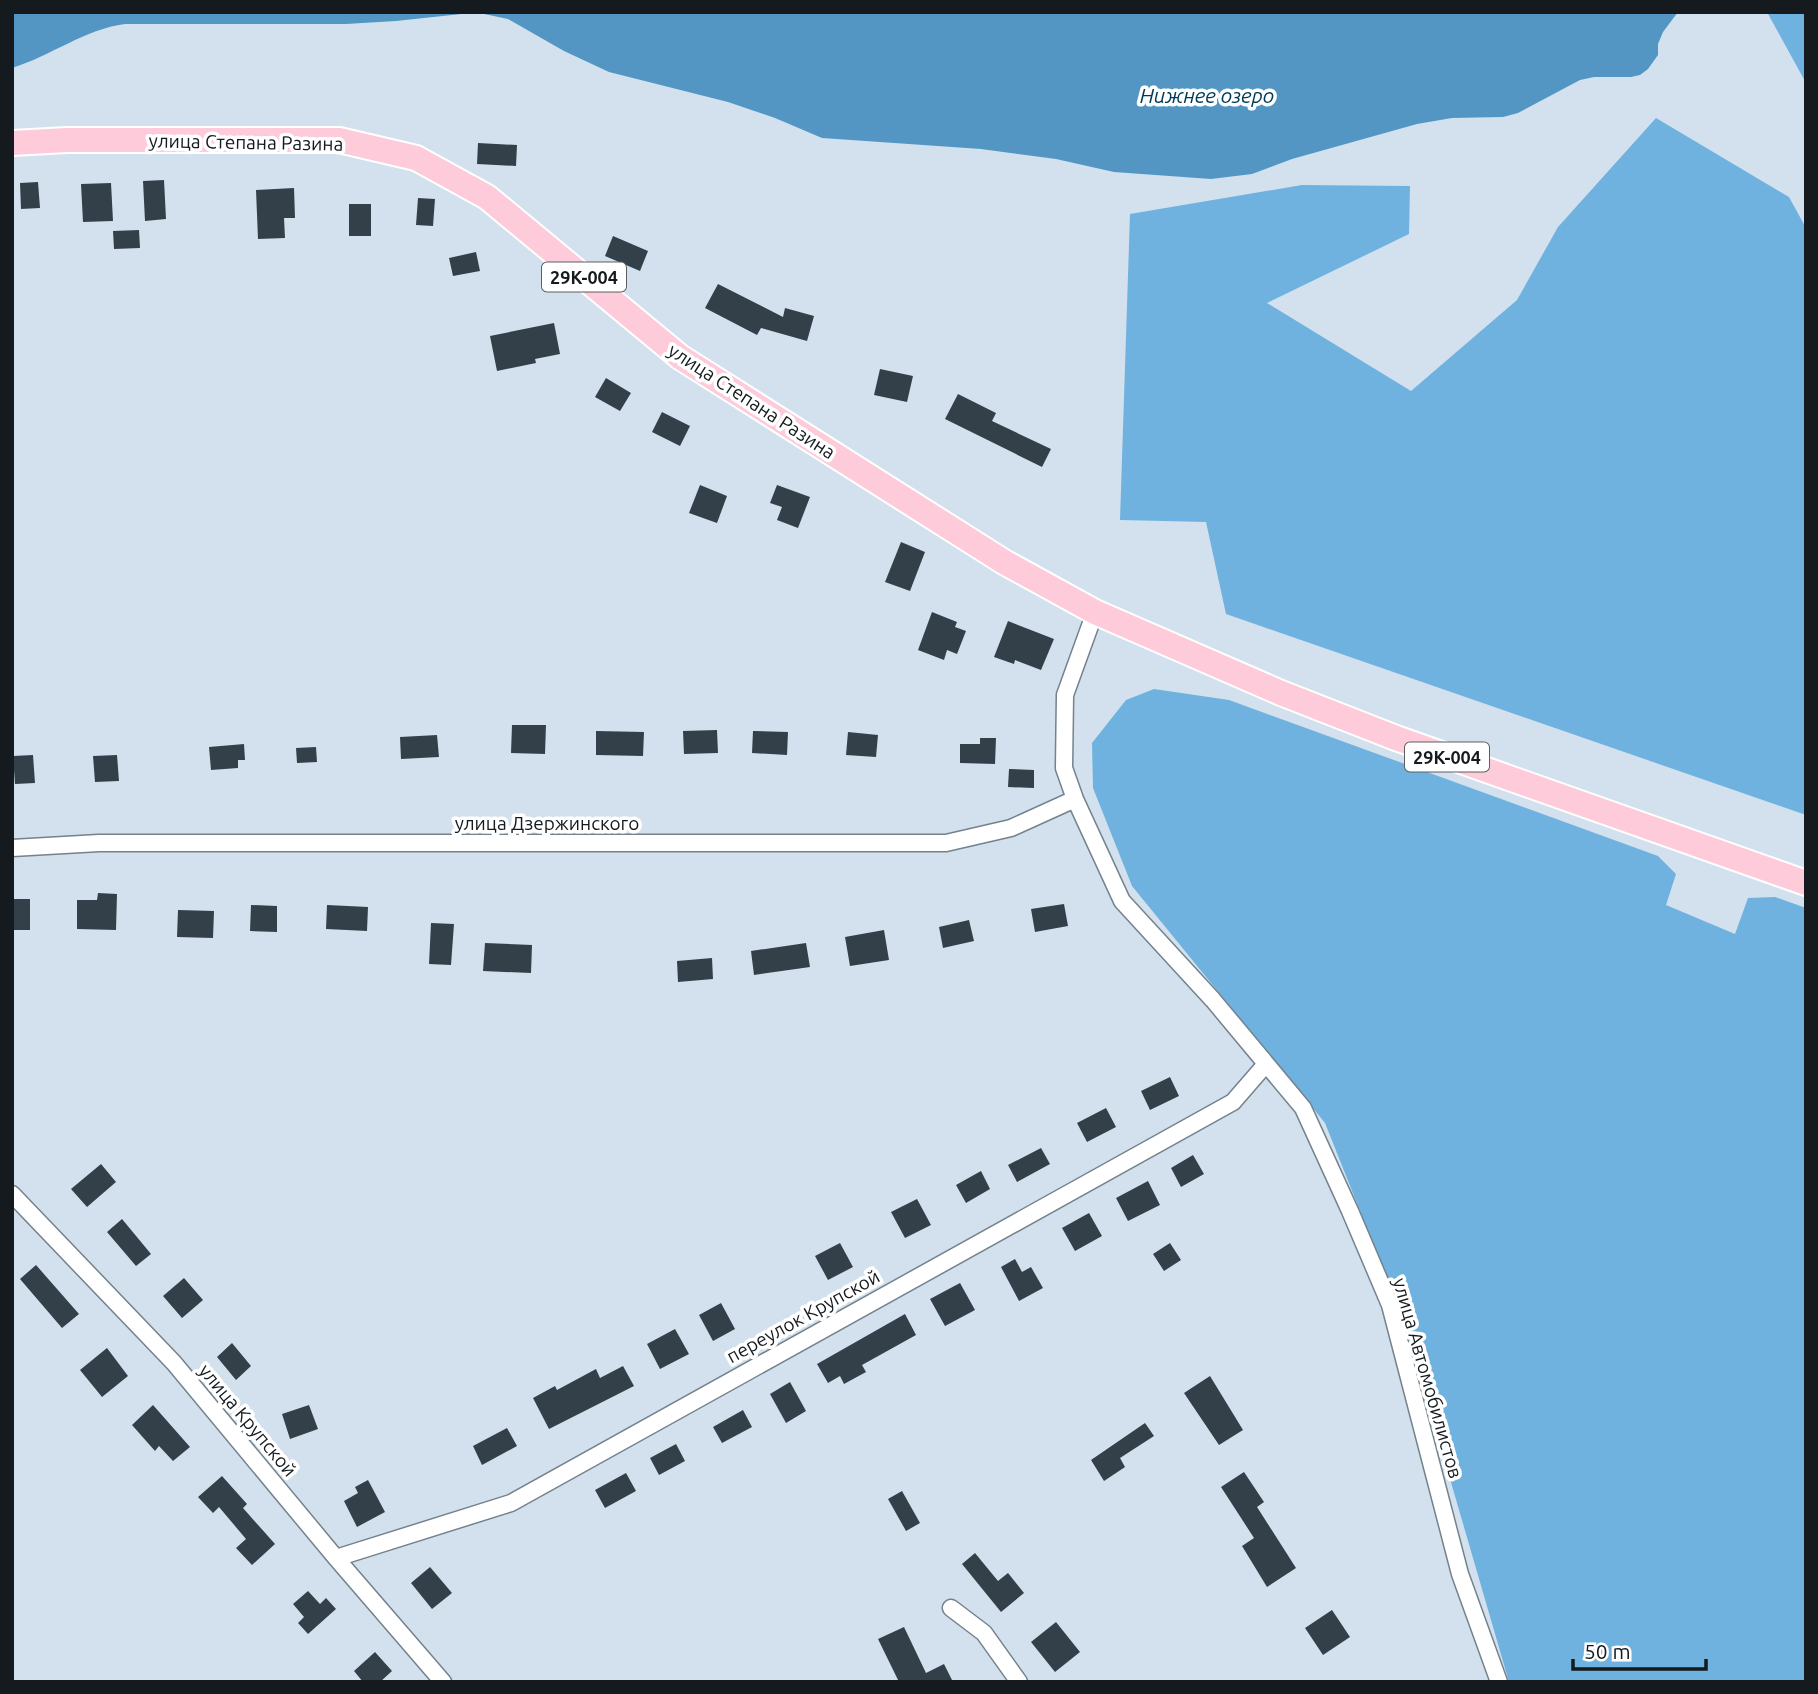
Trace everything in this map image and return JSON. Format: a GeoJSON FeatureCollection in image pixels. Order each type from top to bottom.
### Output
{"type":"FeatureCollection","features":[{"type":"Feature","properties":{"kind":"main road","name":"улица Степана Разина"},"geometry":{"type":"LineString","coordinates":[[12,143],[67,140],[339,140],[416,158],[487,197],[680,357],[1004,562],[1095,612]]}},
{"type":"Feature","properties":{"kind":"main road","name":"29К-004"},"geometry":{"type":"LineString","coordinates":[[1095,612],[1281,693],[1396,738],[1806,883]]}},
{"type":"Feature","properties":{"kind":"street","name":"улица Автомобилистов"},"geometry":{"type":"LineString","coordinates":[[1095,612],[1065,695],[1064,768],[1074,799],[1122,901],[1213,1000],[1303,1108],[1390,1305],[1460,1574],[1499,1682]]}},
{"type":"Feature","properties":{"kind":"street","name":"улица Дзержинского"},"geometry":{"type":"LineString","coordinates":[[12,848],[99,843],[946,843],[1011,828],[1074,799]]}},
{"type":"Feature","properties":{"kind":"street","name":"переулок Крупской"},"geometry":{"type":"LineString","coordinates":[[336,1558],[511,1503],[1233,1102],[1266,1064]]}},
{"type":"Feature","properties":{"kind":"street","name":"улица Крупской"},"geometry":{"type":"LineString","coordinates":[[12,1194],[174,1363],[443,1682]]}},
{"type":"Feature","properties":{"kind":"street"},"geometry":{"type":"LineString","coordinates":[[951,1608],[984,1633],[1019,1682]]}},
{"type":"Feature","properties":{"kind":"shaded area"},"geometry":{"type":"Polygon","coordinates":[[[1767,12],[1806,12],[1806,83],[1767,12]]]}},
{"type":"Feature","properties":{"kind":"shaded area"},"geometry":{"type":"Polygon","coordinates":[[[1656,118],[1789,197],[1806,228],[1806,815],[1226,614],[1206,522],[1120,520],[1130,214],[1302,185],[1410,186],[1409,234],[1267,303],[1411,391],[1517,300],[1558,227],[1656,118]]]}},
{"type":"Feature","properties":{"kind":"shaded area"},"geometry":{"type":"Polygon","coordinates":[[[1154,689],[1229,700],[1658,856],[1676,874],[1666,905],[1735,934],[1748,898],[1775,897],[1806,908],[1806,1682],[1509,1682],[1405,1324],[1325,1123],[1132,886],[1093,788],[1092,743],[1126,700],[1154,689]]]}},
{"type":"Feature","properties":{"kind":"water","name":"Нижнее озеро"},"geometry":{"type":"Polygon","coordinates":[[[12,12],[1678,12],[1663,32],[1658,44],[1658,55],[1640,75],[1580,80],[1518,113],[1503,117],[1452,118],[1417,124],[1292,159],[1252,174],[1211,179],[1114,172],[1056,159],[981,149],[822,138],[728,102],[609,72],[564,51],[508,19],[484,14],[346,24],[125,24],[96,31],[12,68],[12,12]]]}},
{"type":"Feature","properties":{"kind":"building"},"geometry":{"type":"Polygon","coordinates":[[[478,143],[517,145],[516,166],[477,164],[478,143]]]}},
{"type":"Feature","properties":{"kind":"building"},"geometry":{"type":"Polygon","coordinates":[[[164,180],[166,219],[145,221],[143,181],[164,180]]]}},
{"type":"Feature","properties":{"kind":"building"},"geometry":{"type":"Polygon","coordinates":[[[38,182],[40,208],[21,209],[20,183],[38,182]]]}},
{"type":"Feature","properties":{"kind":"building"},"geometry":{"type":"Polygon","coordinates":[[[111,183],[113,221],[83,222],[81,184],[111,183]]]}},
{"type":"Feature","properties":{"kind":"building"},"geometry":{"type":"Polygon","coordinates":[[[294,188],[295,218],[284,218],[285,238],[258,239],[256,190],[294,188]]]}},
{"type":"Feature","properties":{"kind":"building"},"geometry":{"type":"Polygon","coordinates":[[[418,198],[435,199],[433,226],[416,225],[418,198]]]}},
{"type":"Feature","properties":{"kind":"building"},"geometry":{"type":"Polygon","coordinates":[[[349,204],[371,204],[371,236],[349,236],[349,204]]]}},
{"type":"Feature","properties":{"kind":"building"},"geometry":{"type":"Polygon","coordinates":[[[139,230],[140,248],[114,249],[113,231],[139,230]]]}},
{"type":"Feature","properties":{"kind":"building"},"geometry":{"type":"Polygon","coordinates":[[[613,236],[648,251],[640,271],[605,256],[613,236]]]}},
{"type":"Feature","properties":{"kind":"building"},"geometry":{"type":"Polygon","coordinates":[[[476,252],[480,271],[453,276],[449,258],[476,252]]]}},
{"type":"Feature","properties":{"kind":"building"},"geometry":{"type":"Polygon","coordinates":[[[718,284],[783,317],[785,308],[814,316],[807,341],[761,328],[757,335],[705,308],[718,284]]]}},
{"type":"Feature","properties":{"kind":"building"},"geometry":{"type":"Polygon","coordinates":[[[554,323],[560,354],[535,359],[536,363],[497,371],[490,336],[554,323]]]}},
{"type":"Feature","properties":{"kind":"building"},"geometry":{"type":"Polygon","coordinates":[[[880,369],[913,376],[907,402],[874,395],[880,369]]]}},
{"type":"Feature","properties":{"kind":"building"},"geometry":{"type":"Polygon","coordinates":[[[606,378],[631,393],[620,411],[595,397],[606,378]]]}},
{"type":"Feature","properties":{"kind":"building"},"geometry":{"type":"Polygon","coordinates":[[[958,394],[996,413],[992,421],[1051,449],[1042,467],[945,419],[958,394]]]}},
{"type":"Feature","properties":{"kind":"building"},"geometry":{"type":"Polygon","coordinates":[[[662,412],[690,426],[680,446],[652,432],[662,412]]]}},
{"type":"Feature","properties":{"kind":"building"},"geometry":{"type":"Polygon","coordinates":[[[700,485],[727,496],[717,523],[689,513],[700,485]]]}},
{"type":"Feature","properties":{"kind":"building"},"geometry":{"type":"Polygon","coordinates":[[[777,485],[810,497],[798,528],[777,520],[782,507],[770,503],[777,485]]]}},
{"type":"Feature","properties":{"kind":"building"},"geometry":{"type":"Polygon","coordinates":[[[901,542],[925,552],[910,591],[885,582],[901,542]]]}},
{"type":"Feature","properties":{"kind":"building"},"geometry":{"type":"Polygon","coordinates":[[[932,612],[957,622],[955,627],[966,631],[957,654],[947,650],[944,660],[918,650],[932,612]]]}},
{"type":"Feature","properties":{"kind":"building"},"geometry":{"type":"Polygon","coordinates":[[[1008,621],[1054,639],[1041,670],[1015,660],[1014,664],[994,657],[1008,621]]]}},
{"type":"Feature","properties":{"kind":"building"},"geometry":{"type":"Polygon","coordinates":[[[512,725],[546,725],[545,754],[511,753],[512,725]]]}},
{"type":"Feature","properties":{"kind":"building"},"geometry":{"type":"Polygon","coordinates":[[[717,730],[718,753],[684,754],[683,731],[717,730]]]}},
{"type":"Feature","properties":{"kind":"building"},"geometry":{"type":"Polygon","coordinates":[[[596,731],[644,732],[643,756],[596,755],[596,731]]]}},
{"type":"Feature","properties":{"kind":"building"},"geometry":{"type":"Polygon","coordinates":[[[753,731],[788,732],[787,755],[752,753],[753,731]]]}},
{"type":"Feature","properties":{"kind":"building"},"geometry":{"type":"Polygon","coordinates":[[[848,732],[878,735],[876,757],[846,755],[848,732]]]}},
{"type":"Feature","properties":{"kind":"building"},"geometry":{"type":"Polygon","coordinates":[[[437,735],[439,757],[401,759],[400,737],[437,735]]]}},
{"type":"Feature","properties":{"kind":"building"},"geometry":{"type":"Polygon","coordinates":[[[980,738],[996,738],[995,764],[960,763],[960,744],[980,744],[980,738]]]}},
{"type":"Feature","properties":{"kind":"building"},"geometry":{"type":"Polygon","coordinates":[[[244,744],[245,760],[238,760],[238,768],[211,770],[209,747],[244,744]]]}},
{"type":"Feature","properties":{"kind":"building"},"geometry":{"type":"Polygon","coordinates":[[[316,747],[317,762],[297,763],[296,748],[316,747]]]}},
{"type":"Feature","properties":{"kind":"building"},"geometry":{"type":"Polygon","coordinates":[[[33,755],[35,783],[15,784],[13,756],[33,755]]]}},
{"type":"Feature","properties":{"kind":"building"},"geometry":{"type":"Polygon","coordinates":[[[117,755],[119,781],[95,782],[93,756],[117,755]]]}},
{"type":"Feature","properties":{"kind":"building"},"geometry":{"type":"Polygon","coordinates":[[[1009,769],[1034,770],[1034,788],[1008,787],[1009,769]]]}},
{"type":"Feature","properties":{"kind":"building"},"geometry":{"type":"Polygon","coordinates":[[[98,893],[117,894],[116,930],[77,929],[77,900],[97,900],[98,893]]]}},
{"type":"Feature","properties":{"kind":"building"},"geometry":{"type":"Polygon","coordinates":[[[12,899],[30,899],[30,930],[12,930],[12,899]]]}},
{"type":"Feature","properties":{"kind":"building"},"geometry":{"type":"Polygon","coordinates":[[[1064,904],[1068,926],[1035,932],[1031,909],[1064,904]]]}},
{"type":"Feature","properties":{"kind":"building"},"geometry":{"type":"Polygon","coordinates":[[[251,905],[277,906],[277,932],[250,931],[251,905]]]}},
{"type":"Feature","properties":{"kind":"building"},"geometry":{"type":"Polygon","coordinates":[[[327,905],[368,907],[367,931],[326,929],[327,905]]]}},
{"type":"Feature","properties":{"kind":"building"},"geometry":{"type":"Polygon","coordinates":[[[178,910],[214,911],[213,938],[177,937],[178,910]]]}},
{"type":"Feature","properties":{"kind":"building"},"geometry":{"type":"Polygon","coordinates":[[[969,920],[974,941],[943,948],[939,927],[969,920]]]}},
{"type":"Feature","properties":{"kind":"building"},"geometry":{"type":"Polygon","coordinates":[[[431,923],[454,924],[451,965],[429,964],[431,923]]]}},
{"type":"Feature","properties":{"kind":"building"},"geometry":{"type":"Polygon","coordinates":[[[884,930],[889,960],[850,966],[845,937],[884,930]]]}},
{"type":"Feature","properties":{"kind":"building"},"geometry":{"type":"Polygon","coordinates":[[[485,943],[532,945],[531,973],[483,971],[485,943]]]}},
{"type":"Feature","properties":{"kind":"building"},"geometry":{"type":"Polygon","coordinates":[[[806,943],[810,967],[754,975],[751,951],[806,943]]]}},
{"type":"Feature","properties":{"kind":"building"},"geometry":{"type":"Polygon","coordinates":[[[712,958],[713,979],[678,982],[677,961],[712,958]]]}},
{"type":"Feature","properties":{"kind":"building"},"geometry":{"type":"Polygon","coordinates":[[[1170,1077],[1179,1096],[1150,1110],[1141,1091],[1170,1077]]]}},
{"type":"Feature","properties":{"kind":"building"},"geometry":{"type":"Polygon","coordinates":[[[1106,1108],[1116,1127],[1087,1142],[1077,1123],[1106,1108]]]}},
{"type":"Feature","properties":{"kind":"building"},"geometry":{"type":"Polygon","coordinates":[[[1041,1148],[1050,1164],[1017,1182],[1008,1165],[1041,1148]]]}},
{"type":"Feature","properties":{"kind":"building"},"geometry":{"type":"Polygon","coordinates":[[[1193,1155],[1204,1174],[1181,1187],[1171,1168],[1193,1155]]]}},
{"type":"Feature","properties":{"kind":"building"},"geometry":{"type":"Polygon","coordinates":[[[101,1164],[116,1182],[87,1207],[71,1189],[101,1164]]]}},
{"type":"Feature","properties":{"kind":"building"},"geometry":{"type":"Polygon","coordinates":[[[981,1171],[990,1189],[966,1203],[956,1185],[981,1171]]]}},
{"type":"Feature","properties":{"kind":"building"},"geometry":{"type":"Polygon","coordinates":[[[1148,1181],[1160,1205],[1128,1221],[1116,1198],[1148,1181]]]}},
{"type":"Feature","properties":{"kind":"building"},"geometry":{"type":"Polygon","coordinates":[[[917,1199],[931,1225],[905,1238],[891,1212],[917,1199]]]}},
{"type":"Feature","properties":{"kind":"building"},"geometry":{"type":"Polygon","coordinates":[[[1089,1213],[1102,1236],[1075,1251],[1062,1228],[1089,1213]]]}},
{"type":"Feature","properties":{"kind":"building"},"geometry":{"type":"Polygon","coordinates":[[[122,1219],[151,1254],[136,1266],[107,1232],[122,1219]]]}},
{"type":"Feature","properties":{"kind":"building"},"geometry":{"type":"Polygon","coordinates":[[[840,1243],[853,1267],[828,1280],[815,1256],[840,1243]]]}},
{"type":"Feature","properties":{"kind":"building"},"geometry":{"type":"Polygon","coordinates":[[[1170,1243],[1181,1260],[1164,1271],[1153,1254],[1170,1243]]]}},
{"type":"Feature","properties":{"kind":"building"},"geometry":{"type":"Polygon","coordinates":[[[1015,1259],[1022,1272],[1031,1267],[1043,1288],[1019,1301],[1001,1267],[1015,1259]]]}},
{"type":"Feature","properties":{"kind":"building"},"geometry":{"type":"Polygon","coordinates":[[[36,1265],[79,1314],[62,1328],[20,1279],[36,1265]]]}},
{"type":"Feature","properties":{"kind":"building"},"geometry":{"type":"Polygon","coordinates":[[[184,1278],[203,1300],[182,1318],[163,1296],[184,1278]]]}},
{"type":"Feature","properties":{"kind":"building"},"geometry":{"type":"Polygon","coordinates":[[[960,1283],[975,1310],[945,1326],[930,1299],[960,1283]]]}},
{"type":"Feature","properties":{"kind":"building"},"geometry":{"type":"Polygon","coordinates":[[[721,1303],[735,1329],[713,1341],[699,1315],[721,1303]]]}},
{"type":"Feature","properties":{"kind":"building"},"geometry":{"type":"Polygon","coordinates":[[[905,1314],[916,1335],[862,1365],[866,1372],[844,1384],[840,1376],[828,1383],[817,1364],[905,1314]]]}},
{"type":"Feature","properties":{"kind":"building"},"geometry":{"type":"Polygon","coordinates":[[[675,1329],[689,1354],[660,1369],[647,1344],[675,1329]]]}},
{"type":"Feature","properties":{"kind":"building"},"geometry":{"type":"Polygon","coordinates":[[[232,1343],[251,1366],[236,1380],[217,1357],[232,1343]]]}},
{"type":"Feature","properties":{"kind":"building"},"geometry":{"type":"Polygon","coordinates":[[[107,1348],[128,1376],[102,1397],[80,1370],[107,1348]]]}},
{"type":"Feature","properties":{"kind":"building"},"geometry":{"type":"Polygon","coordinates":[[[623,1366],[634,1386],[549,1429],[533,1398],[555,1386],[557,1390],[596,1369],[600,1378],[623,1366]]]}},
{"type":"Feature","properties":{"kind":"building"},"geometry":{"type":"Polygon","coordinates":[[[1210,1376],[1243,1430],[1219,1445],[1184,1393],[1210,1376]]]}},
{"type":"Feature","properties":{"kind":"building"},"geometry":{"type":"Polygon","coordinates":[[[790,1382],[806,1411],[786,1423],[770,1394],[790,1382]]]}},
{"type":"Feature","properties":{"kind":"building"},"geometry":{"type":"Polygon","coordinates":[[[153,1405],[190,1447],[173,1461],[159,1446],[155,1451],[132,1425],[153,1405]]]}},
{"type":"Feature","properties":{"kind":"building"},"geometry":{"type":"Polygon","coordinates":[[[309,1405],[318,1429],[290,1439],[282,1414],[309,1405]]]}},
{"type":"Feature","properties":{"kind":"building"},"geometry":{"type":"Polygon","coordinates":[[[743,1410],[752,1427],[722,1443],[713,1427],[743,1410]]]}},
{"type":"Feature","properties":{"kind":"building"},"geometry":{"type":"Polygon","coordinates":[[[1145,1423],[1154,1436],[1120,1458],[1125,1467],[1104,1481],[1091,1460],[1145,1423]]]}},
{"type":"Feature","properties":{"kind":"building"},"geometry":{"type":"Polygon","coordinates":[[[507,1428],[517,1446],[482,1465],[473,1446],[507,1428]]]}},
{"type":"Feature","properties":{"kind":"building"},"geometry":{"type":"Polygon","coordinates":[[[676,1444],[685,1461],[659,1475],[650,1458],[676,1444]]]}},
{"type":"Feature","properties":{"kind":"building"},"geometry":{"type":"Polygon","coordinates":[[[1244,1472],[1264,1502],[1257,1507],[1296,1568],[1267,1587],[1242,1546],[1254,1538],[1221,1487],[1244,1472]]]}},
{"type":"Feature","properties":{"kind":"building"},"geometry":{"type":"Polygon","coordinates":[[[626,1473],[636,1491],[605,1508],[595,1490],[626,1473]]]}},
{"type":"Feature","properties":{"kind":"building"},"geometry":{"type":"Polygon","coordinates":[[[222,1476],[247,1504],[243,1508],[275,1544],[252,1565],[236,1548],[246,1539],[219,1507],[213,1513],[198,1497],[222,1476]]]}},
{"type":"Feature","properties":{"kind":"building"},"geometry":{"type":"Polygon","coordinates":[[[368,1480],[385,1512],[357,1527],[344,1501],[358,1493],[355,1487],[368,1480]]]}},
{"type":"Feature","properties":{"kind":"building"},"geometry":{"type":"Polygon","coordinates":[[[902,1491],[920,1523],[906,1531],[888,1499],[902,1491]]]}},
{"type":"Feature","properties":{"kind":"building"},"geometry":{"type":"Polygon","coordinates":[[[975,1553],[998,1581],[1008,1573],[1024,1593],[1001,1612],[962,1564],[975,1553]]]}},
{"type":"Feature","properties":{"kind":"building"},"geometry":{"type":"Polygon","coordinates":[[[430,1567],[452,1593],[432,1609],[411,1583],[430,1567]]]}},
{"type":"Feature","properties":{"kind":"building"},"geometry":{"type":"Polygon","coordinates":[[[308,1591],[320,1604],[326,1598],[336,1609],[308,1634],[298,1623],[304,1617],[293,1604],[308,1591]]]}},
{"type":"Feature","properties":{"kind":"building"},"geometry":{"type":"Polygon","coordinates":[[[1332,1610],[1350,1637],[1323,1655],[1305,1628],[1332,1610]]]}},
{"type":"Feature","properties":{"kind":"building"},"geometry":{"type":"Polygon","coordinates":[[[1056,1622],[1080,1652],[1055,1672],[1031,1642],[1056,1622]]]}},
{"type":"Feature","properties":{"kind":"building"},"geometry":{"type":"Polygon","coordinates":[[[904,1627],[926,1673],[944,1664],[953,1682],[899,1682],[878,1639],[904,1627]]]}},
{"type":"Feature","properties":{"kind":"building"},"geometry":{"type":"Polygon","coordinates":[[[375,1652],[392,1671],[380,1682],[363,1682],[354,1671],[375,1652]]]}}]}
